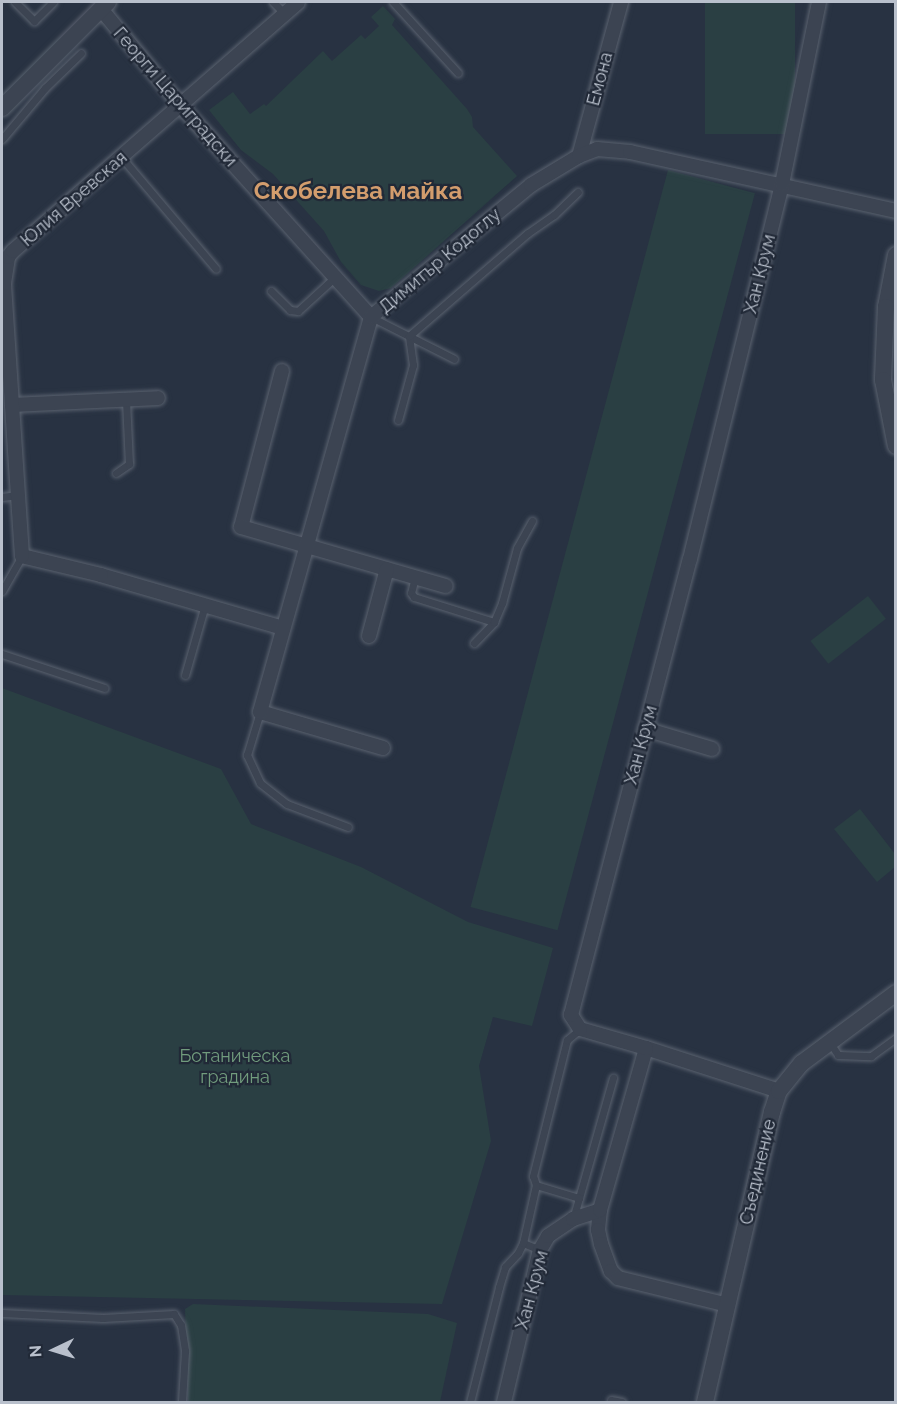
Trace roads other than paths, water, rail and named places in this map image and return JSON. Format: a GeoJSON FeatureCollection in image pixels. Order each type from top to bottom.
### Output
{"type":"FeatureCollection","features":[{"type":"Feature","properties":{"kind":"street","name":"Юлия Вревская"},"geometry":{"type":"LineString","coordinates":[[22,556],[4,292],[5,255],[122,158],[298,2]]}},
{"type":"Feature","properties":{"kind":"street","name":"Емона"},"geometry":{"type":"LineString","coordinates":[[579,156],[621,2]]}},
{"type":"Feature","properties":{"kind":"street","name":"Хан Крум"},"geometry":{"type":"LineString","coordinates":[[580,1029],[571,1014],[782,184],[819,2]]}},
{"type":"Feature","properties":{"kind":"street"},"geometry":{"type":"LineString","coordinates":[[2,108],[40,82],[101,3]]}},
{"type":"Feature","properties":{"kind":"street","name":"Георги Цариградски"},"geometry":{"type":"LineString","coordinates":[[101,3],[181,106],[371,317]]}},
{"type":"Feature","properties":{"kind":"street","name":"Димитър Кодоглу"},"geometry":{"type":"LineString","coordinates":[[260,712],[371,317],[529,187],[579,156],[597,149],[630,152],[896,211]]}},
{"type":"Feature","properties":{"kind":"street"},"geometry":{"type":"LineString","coordinates":[[895,440],[883,380],[886,307],[896,255]]}},
{"type":"Feature","properties":{"kind":"street"},"geometry":{"type":"LineString","coordinates":[[282,371],[241,527],[446,586]]}},
{"type":"Feature","properties":{"kind":"street"},"geometry":{"type":"LineString","coordinates":[[12,405],[158,398]]}},
{"type":"Feature","properties":{"kind":"street"},"geometry":{"type":"LineString","coordinates":[[22,556],[101,575],[283,628]]}},
{"type":"Feature","properties":{"kind":"street"},"geometry":{"type":"LineString","coordinates":[[369,636],[387,569]]}},
{"type":"Feature","properties":{"kind":"street"},"geometry":{"type":"LineString","coordinates":[[260,712],[383,748]]}},
{"type":"Feature","properties":{"kind":"street"},"geometry":{"type":"LineString","coordinates":[[645,729],[712,748]]}},
{"type":"Feature","properties":{"kind":"street","name":"Съединение"},"geometry":{"type":"LineString","coordinates":[[704,1402],[772,1112],[779,1091],[802,1063],[895,994]]}},
{"type":"Feature","properties":{"kind":"street"},"geometry":{"type":"LineString","coordinates":[[580,1029],[779,1091]]}},
{"type":"Feature","properties":{"kind":"street"},"geometry":{"type":"LineString","coordinates":[[646,1048],[600,1210],[598,1230],[601,1244],[611,1271],[618,1278],[728,1305]]}},
{"type":"Feature","properties":{"kind":"street","name":"Хан Крум"},"geometry":{"type":"LineString","coordinates":[[504,1402],[540,1250],[548,1236],[573,1219],[600,1210]]}},
{"type":"Feature","properties":{"kind":"lane"},"geometry":{"type":"LineString","coordinates":[[15,2],[34,21],[53,2]]}},
{"type":"Feature","properties":{"kind":"lane"},"geometry":{"type":"LineString","coordinates":[[273,2],[285,14]]}},
{"type":"Feature","properties":{"kind":"lane"},"geometry":{"type":"LineString","coordinates":[[393,2],[458,73]]}},
{"type":"Feature","properties":{"kind":"lane"},"geometry":{"type":"LineString","coordinates":[[2,139],[40,82],[81,53]]}},
{"type":"Feature","properties":{"kind":"lane"},"geometry":{"type":"LineString","coordinates":[[122,158],[216,269]]}},
{"type":"Feature","properties":{"kind":"lane"},"geometry":{"type":"LineString","coordinates":[[409,336],[528,233],[554,215],[578,192]]}},
{"type":"Feature","properties":{"kind":"lane"},"geometry":{"type":"LineString","coordinates":[[271,291],[290,310],[298,311],[334,278]]}},
{"type":"Feature","properties":{"kind":"lane"},"geometry":{"type":"LineString","coordinates":[[371,317],[454,359]]}},
{"type":"Feature","properties":{"kind":"lane"},"geometry":{"type":"LineString","coordinates":[[398,420],[413,365],[409,336]]}},
{"type":"Feature","properties":{"kind":"lane"},"geometry":{"type":"LineString","coordinates":[[116,473],[129,464],[126,400]]}},
{"type":"Feature","properties":{"kind":"lane"},"geometry":{"type":"LineString","coordinates":[[2,497],[18,495]]}},
{"type":"Feature","properties":{"kind":"lane"},"geometry":{"type":"LineString","coordinates":[[474,643],[494,622],[502,603],[517,548],[531,521]]}},
{"type":"Feature","properties":{"kind":"lane"},"geometry":{"type":"LineString","coordinates":[[2,591],[22,556]]}},
{"type":"Feature","properties":{"kind":"lane"},"geometry":{"type":"LineString","coordinates":[[415,578],[411,594],[414,597],[494,622]]}},
{"type":"Feature","properties":{"kind":"lane"},"geometry":{"type":"LineString","coordinates":[[185,675],[205,605]]}},
{"type":"Feature","properties":{"kind":"lane"},"geometry":{"type":"LineString","coordinates":[[2,654],[104,688]]}},
{"type":"Feature","properties":{"kind":"lane"},"geometry":{"type":"LineString","coordinates":[[260,712],[247,755],[260,783],[287,804],[348,827]]}},
{"type":"Feature","properties":{"kind":"lane"},"geometry":{"type":"LineString","coordinates":[[470,1402],[505,1267],[518,1253],[523,1243],[536,1185],[533,1176],[567,1040],[580,1029]]}},
{"type":"Feature","properties":{"kind":"lane"},"geometry":{"type":"LineString","coordinates":[[830,1043],[838,1055],[871,1056],[896,1038]]}},
{"type":"Feature","properties":{"kind":"lane"},"geometry":{"type":"LineString","coordinates":[[573,1219],[613,1078]]}},
{"type":"Feature","properties":{"kind":"lane"},"geometry":{"type":"LineString","coordinates":[[536,1185],[579,1198]]}},
{"type":"Feature","properties":{"kind":"lane"},"geometry":{"type":"LineString","coordinates":[[523,1243],[540,1250]]}},
{"type":"Feature","properties":{"kind":"lane"},"geometry":{"type":"LineString","coordinates":[[2,1313],[103,1318],[174,1314],[181,1325],[184,1351],[182,1402]]}},
{"type":"Feature","properties":{"kind":"lane"},"geometry":{"type":"LineString","coordinates":[[611,1400],[622,1402]]}},
{"type":"Feature","properties":{"kind":"district","name":"Скобелева майка"},"geometry":{"type":"Point","coordinates":[358,191]}},
{"type":"Feature","properties":{"kind":"park label","name":"Ботаническа градина"},"geometry":{"type":"Point","coordinates":[235,1067]}}]}
